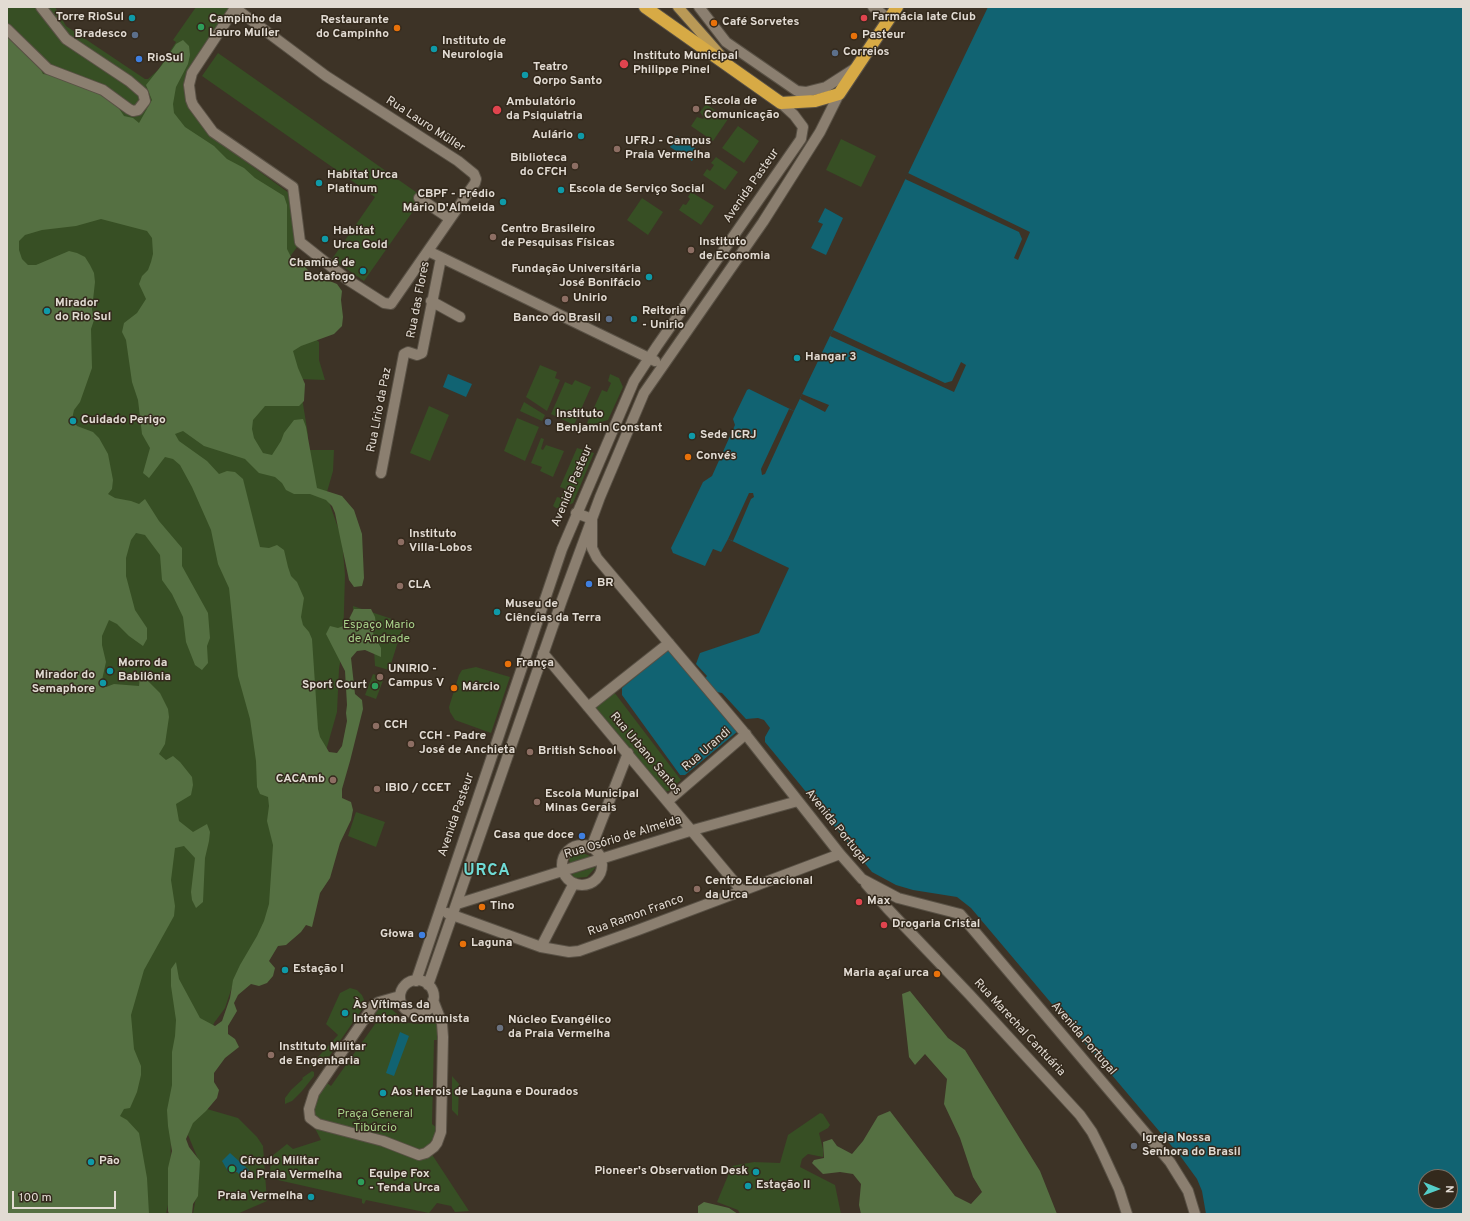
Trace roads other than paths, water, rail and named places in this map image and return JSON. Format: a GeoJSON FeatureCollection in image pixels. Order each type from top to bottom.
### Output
{"type":"FeatureCollection","features":[{"type":"Feature","properties":{"kind":"highway"},"geometry":{"type":"LineString","coordinates":[[645,7],[728,64],[781,103],[815,101],[839,94],[897,7]]}},
{"type":"Feature","properties":{"kind":"main road"},"geometry":{"type":"LineString","coordinates":[[678,7],[728,64]]}},
{"type":"Feature","properties":{"kind":"street"},"geometry":{"type":"LineString","coordinates":[[7,29],[48,69],[103,90],[129,109],[135,111],[144,104],[145,97],[129,81],[66,39],[41,7]]}},
{"type":"Feature","properties":{"kind":"street","name":"Rua Lauro Müller"},"geometry":{"type":"LineString","coordinates":[[235,7],[326,76],[458,161],[474,174],[476,179],[475,183],[449,218],[391,304],[384,303],[348,280],[300,242],[293,187],[213,132],[191,100],[189,85],[192,74],[235,7]]}},
{"type":"Feature","properties":{"kind":"street"},"geometry":{"type":"LineString","coordinates":[[699,7],[726,42],[796,91],[806,92],[826,87],[857,66]]}},
{"type":"Feature","properties":{"kind":"street"},"geometry":{"type":"LineString","coordinates":[[873,7],[889,19]]}},
{"type":"Feature","properties":{"kind":"street"},"geometry":{"type":"LineString","coordinates":[[428,984],[457,904],[542,653],[581,547],[644,393],[763,222],[820,132],[839,94]]}},
{"type":"Feature","properties":{"kind":"street","name":"Avenida Pasteur"},"geometry":{"type":"LineString","coordinates":[[416,981],[565,540],[576,512],[631,388],[649,357],[801,139],[803,127],[794,115],[781,103]]}},
{"type":"Feature","properties":{"kind":"street"},"geometry":{"type":"LineString","coordinates":[[419,198],[449,218]]}},
{"type":"Feature","properties":{"kind":"street"},"geometry":{"type":"LineString","coordinates":[[749,213],[763,222]]}},
{"type":"Feature","properties":{"kind":"street"},"geometry":{"type":"LineString","coordinates":[[428,251],[649,357],[662,366]]}},
{"type":"Feature","properties":{"kind":"street","name":"Rua das Flores"},"geometry":{"type":"LineString","coordinates":[[405,352],[417,355],[422,353],[431,301],[441,258]]}},
{"type":"Feature","properties":{"kind":"street"},"geometry":{"type":"LineString","coordinates":[[431,301],[460,317]]}},
{"type":"Feature","properties":{"kind":"street","name":"Rua Lírio da Paz"},"geometry":{"type":"LineString","coordinates":[[381,473],[405,352]]}},
{"type":"Feature","properties":{"kind":"street"},"geometry":{"type":"LineString","coordinates":[[576,512],[592,519]]}},
{"type":"Feature","properties":{"kind":"street","name":"Avenida Portugal"},"geometry":{"type":"LineString","coordinates":[[592,519],[592,548],[597,558],[744,733],[862,880],[898,898],[960,914],[1170,1162],[1188,1191],[1194,1214]]}},
{"type":"Feature","properties":{"kind":"street"},"geometry":{"type":"LineString","coordinates":[[565,540],[581,547]]}},
{"type":"Feature","properties":{"kind":"street"},"geometry":{"type":"LineString","coordinates":[[588,707],[671,645]]}},
{"type":"Feature","properties":{"kind":"street","name":"Rua Urbano Santos"},"geometry":{"type":"LineString","coordinates":[[542,653],[693,830],[742,891]]}},
{"type":"Feature","properties":{"kind":"street","name":"Rua Urandi"},"geometry":{"type":"LineString","coordinates":[[668,801],[744,733]]}},
{"type":"Feature","properties":{"kind":"street"},"geometry":{"type":"LineString","coordinates":[[591,848],[628,753]]}},
{"type":"Feature","properties":{"kind":"street","name":"Rua Osório de Almeida"},"geometry":{"type":"LineString","coordinates":[[457,904],[693,830],[798,801]]}},
{"type":"Feature","properties":{"kind":"street"},"geometry":{"type":"LineString","coordinates":[[468,825],[482,830]]}},
{"type":"Feature","properties":{"kind":"street"},"geometry":{"type":"LineString","coordinates":[[578,846],[591,848],[597,853],[601,860],[601,871],[595,880],[585,885],[574,883],[567,878],[563,870],[562,864],[567,852],[578,846]]}},
{"type":"Feature","properties":{"kind":"street","name":"Rua Ramon Franco"},"geometry":{"type":"LineString","coordinates":[[440,910],[541,947],[560,952],[579,951],[840,854]]}},
{"type":"Feature","properties":{"kind":"street","name":"Rua Marechal Cantuária"},"geometry":{"type":"LineString","coordinates":[[862,880],[996,1022],[1080,1115],[1092,1132],[1102,1152],[1119,1189],[1127,1214]]}},
{"type":"Feature","properties":{"kind":"street"},"geometry":{"type":"LineString","coordinates":[[541,947],[574,883]]}},
{"type":"Feature","properties":{"kind":"street"},"geometry":{"type":"LineString","coordinates":[[887,908],[898,898]]}},
{"type":"Feature","properties":{"kind":"street"},"geometry":{"type":"LineString","coordinates":[[416,981],[428,984],[433,992],[433,1000],[442,1022],[443,1037],[441,1132],[438,1143],[423,1154],[419,1155],[383,1141],[318,1124],[310,1118],[309,1109],[314,1093],[374,1006],[400,996],[405,986],[416,981]]}},
{"type":"Feature","properties":{"kind":"street"},"geometry":{"type":"LineString","coordinates":[[400,996],[403,1006],[412,1013],[423,1013],[428,1010],[433,1000]]}},
{"type":"Feature","properties":{"kind":"water"},"geometry":{"type":"Polygon","coordinates":[[[988,7],[1463,7],[1463,1214],[1206,1214],[1202,1191],[1197,1179],[1181,1157],[971,908],[957,897],[913,890],[896,885],[872,872],[765,742],[765,737],[770,728],[764,720],[758,718],[746,719],[722,693],[717,692],[713,694],[738,731],[685,775],[680,775],[622,695],[622,688],[669,649],[702,682],[707,676],[696,664],[700,653],[759,633],[789,568],[728,539],[721,552],[713,549],[705,566],[673,553],[671,548],[703,482],[712,476],[735,425],[733,419],[747,390],[749,389],[794,411],[988,7]]]}},
{"type":"Feature","properties":{"kind":"water"},"geometry":{"type":"Polygon","coordinates":[[[677,136],[699,151],[692,161],[670,147],[677,136]]]}},
{"type":"Feature","properties":{"kind":"water"},"geometry":{"type":"Polygon","coordinates":[[[825,208],[843,218],[826,255],[811,248],[823,224],[818,222],[825,208]]]}},
{"type":"Feature","properties":{"kind":"water"},"geometry":{"type":"Polygon","coordinates":[[[448,374],[472,384],[466,397],[443,387],[448,374]]]}},
{"type":"Feature","properties":{"kind":"water"},"geometry":{"type":"Polygon","coordinates":[[[400,1032],[409,1036],[394,1076],[386,1073],[400,1032]]]}},
{"type":"Feature","properties":{"kind":"water"},"geometry":{"type":"Polygon","coordinates":[[[230,1153],[249,1170],[242,1177],[237,1172],[229,1173],[222,1161],[230,1153]]]}},
{"type":"Feature","properties":{"kind":"place","name":"Torre RioSul"},"geometry":{"type":"Point","coordinates":[132,18]}},
{"type":"Feature","properties":{"kind":"place","name":"Farmácia Iate Club"},"geometry":{"type":"Point","coordinates":[864,18]}},
{"type":"Feature","properties":{"kind":"place","name":"Café Sorvetes"},"geometry":{"type":"Point","coordinates":[714,23]}},
{"type":"Feature","properties":{"kind":"place","name":"Campinho da Lauro Muller"},"geometry":{"type":"Point","coordinates":[201,27]}},
{"type":"Feature","properties":{"kind":"place","name":"Restaurante do Campinho"},"geometry":{"type":"Point","coordinates":[397,28]}},
{"type":"Feature","properties":{"kind":"place","name":"Bradesco"},"geometry":{"type":"Point","coordinates":[135,35]}},
{"type":"Feature","properties":{"kind":"place","name":"Pasteur"},"geometry":{"type":"Point","coordinates":[854,36]}},
{"type":"Feature","properties":{"kind":"place","name":"Instituto de Neurologia"},"geometry":{"type":"Point","coordinates":[434,49]}},
{"type":"Feature","properties":{"kind":"place","name":"Correios"},"geometry":{"type":"Point","coordinates":[835,53]}},
{"type":"Feature","properties":{"kind":"place","name":"RioSul"},"geometry":{"type":"Point","coordinates":[139,59]}},
{"type":"Feature","properties":{"kind":"place","name":"Instituto Municipal Philippe Pinel"},"geometry":{"type":"Point","coordinates":[624,64]}},
{"type":"Feature","properties":{"kind":"place","name":"Teatro Qorpo Santo"},"geometry":{"type":"Point","coordinates":[525,75]}},
{"type":"Feature","properties":{"kind":"place","name":"Escola de Comunicação"},"geometry":{"type":"Point","coordinates":[696,109]}},
{"type":"Feature","properties":{"kind":"place","name":"Ambulatório da Psiquiatria"},"geometry":{"type":"Point","coordinates":[497,110]}},
{"type":"Feature","properties":{"kind":"place","name":"Aulário"},"geometry":{"type":"Point","coordinates":[581,136]}},
{"type":"Feature","properties":{"kind":"place","name":"UFRJ - Campus Praia Vermelha"},"geometry":{"type":"Point","coordinates":[617,149]}},
{"type":"Feature","properties":{"kind":"place","name":"Biblioteca do CFCH"},"geometry":{"type":"Point","coordinates":[575,166]}},
{"type":"Feature","properties":{"kind":"place","name":"Habitat Urca Platinum"},"geometry":{"type":"Point","coordinates":[319,183]}},
{"type":"Feature","properties":{"kind":"place","name":"Escola de Serviço Social"},"geometry":{"type":"Point","coordinates":[561,190]}},
{"type":"Feature","properties":{"kind":"place","name":"CBPF - Prédio Mário D'Almeida"},"geometry":{"type":"Point","coordinates":[503,202]}},
{"type":"Feature","properties":{"kind":"place","name":"Centro Brasileiro de Pesquisas Físicas"},"geometry":{"type":"Point","coordinates":[493,237]}},
{"type":"Feature","properties":{"kind":"place","name":"Habitat Urca Gold"},"geometry":{"type":"Point","coordinates":[325,239]}},
{"type":"Feature","properties":{"kind":"place","name":"Instituto de Economia"},"geometry":{"type":"Point","coordinates":[691,250]}},
{"type":"Feature","properties":{"kind":"place","name":"Chaminé de Botafogo"},"geometry":{"type":"Point","coordinates":[363,271]}},
{"type":"Feature","properties":{"kind":"place","name":"Fundação Universitária José Bonifácio"},"geometry":{"type":"Point","coordinates":[649,277]}},
{"type":"Feature","properties":{"kind":"place","name":"Unirio"},"geometry":{"type":"Point","coordinates":[565,299]}},
{"type":"Feature","properties":{"kind":"place","name":"Mirador do Rio Sul"},"geometry":{"type":"Point","coordinates":[47,311]}},
{"type":"Feature","properties":{"kind":"place","name":"Banco do Brasil"},"geometry":{"type":"Point","coordinates":[609,319]}},
{"type":"Feature","properties":{"kind":"place","name":"Reitoria - Unirio"},"geometry":{"type":"Point","coordinates":[634,319]}},
{"type":"Feature","properties":{"kind":"place","name":"Hangar 3"},"geometry":{"type":"Point","coordinates":[797,358]}},
{"type":"Feature","properties":{"kind":"place","name":"Cuidado Perigo"},"geometry":{"type":"Point","coordinates":[73,421]}},
{"type":"Feature","properties":{"kind":"place","name":"Instituto Benjamin Constant"},"geometry":{"type":"Point","coordinates":[548,422]}},
{"type":"Feature","properties":{"kind":"place","name":"Sede ICRJ"},"geometry":{"type":"Point","coordinates":[692,436]}},
{"type":"Feature","properties":{"kind":"place","name":"Convés"},"geometry":{"type":"Point","coordinates":[688,457]}},
{"type":"Feature","properties":{"kind":"place","name":"Instituto Villa-Lobos"},"geometry":{"type":"Point","coordinates":[401,542]}},
{"type":"Feature","properties":{"kind":"place","name":"BR"},"geometry":{"type":"Point","coordinates":[589,584]}},
{"type":"Feature","properties":{"kind":"place","name":"CLA"},"geometry":{"type":"Point","coordinates":[400,586]}},
{"type":"Feature","properties":{"kind":"place","name":"Museu de Ciências da Terra"},"geometry":{"type":"Point","coordinates":[497,612]}},
{"type":"Feature","properties":{"kind":"place","name":"França"},"geometry":{"type":"Point","coordinates":[508,664]}},
{"type":"Feature","properties":{"kind":"place","name":"Morro da Babilônia"},"geometry":{"type":"Point","coordinates":[110,671]}},
{"type":"Feature","properties":{"kind":"place","name":"UNIRIO - Campus V"},"geometry":{"type":"Point","coordinates":[380,677]}},
{"type":"Feature","properties":{"kind":"place","name":"Mirador do Semaphore"},"geometry":{"type":"Point","coordinates":[103,683]}},
{"type":"Feature","properties":{"kind":"place","name":"Sport Court"},"geometry":{"type":"Point","coordinates":[375,686]}},
{"type":"Feature","properties":{"kind":"place","name":"Márcio"},"geometry":{"type":"Point","coordinates":[454,688]}},
{"type":"Feature","properties":{"kind":"place","name":"CCH"},"geometry":{"type":"Point","coordinates":[376,726]}},
{"type":"Feature","properties":{"kind":"place","name":"CCH - Padre José de Anchieta"},"geometry":{"type":"Point","coordinates":[411,744]}},
{"type":"Feature","properties":{"kind":"place","name":"British School"},"geometry":{"type":"Point","coordinates":[530,752]}},
{"type":"Feature","properties":{"kind":"place","name":"CACAmb"},"geometry":{"type":"Point","coordinates":[333,780]}},
{"type":"Feature","properties":{"kind":"place","name":"IBIO / CCET"},"geometry":{"type":"Point","coordinates":[377,789]}},
{"type":"Feature","properties":{"kind":"place","name":"Escola Municipal Minas Gerais"},"geometry":{"type":"Point","coordinates":[537,802]}},
{"type":"Feature","properties":{"kind":"place","name":"Casa que doce"},"geometry":{"type":"Point","coordinates":[582,836]}},
{"type":"Feature","properties":{"kind":"place","name":"Centro Educacional da Urca"},"geometry":{"type":"Point","coordinates":[697,889]}},
{"type":"Feature","properties":{"kind":"place","name":"Max"},"geometry":{"type":"Point","coordinates":[859,902]}},
{"type":"Feature","properties":{"kind":"place","name":"Tino"},"geometry":{"type":"Point","coordinates":[482,907]}},
{"type":"Feature","properties":{"kind":"place","name":"Drogaria Cristal"},"geometry":{"type":"Point","coordinates":[884,925]}},
{"type":"Feature","properties":{"kind":"place","name":"Głowa"},"geometry":{"type":"Point","coordinates":[422,935]}},
{"type":"Feature","properties":{"kind":"place","name":"Laguna"},"geometry":{"type":"Point","coordinates":[463,944]}},
{"type":"Feature","properties":{"kind":"place","name":"Estação I"},"geometry":{"type":"Point","coordinates":[285,970]}},
{"type":"Feature","properties":{"kind":"place","name":"Maria açaí urca"},"geometry":{"type":"Point","coordinates":[937,974]}},
{"type":"Feature","properties":{"kind":"place","name":"Às Vítimas da Intentona Comunista"},"geometry":{"type":"Point","coordinates":[345,1013]}},
{"type":"Feature","properties":{"kind":"place","name":"Núcleo Evangélico da Praia Vermelha"},"geometry":{"type":"Point","coordinates":[500,1028]}},
{"type":"Feature","properties":{"kind":"place","name":"Instituto Militar de Engenharia"},"geometry":{"type":"Point","coordinates":[271,1055]}},
{"type":"Feature","properties":{"kind":"place","name":"Aos Herois de Laguna e Dourados"},"geometry":{"type":"Point","coordinates":[383,1093]}},
{"type":"Feature","properties":{"kind":"place","name":"Igreja Nossa Senhora do Brasil"},"geometry":{"type":"Point","coordinates":[1134,1146]}},
{"type":"Feature","properties":{"kind":"place","name":"Pão"},"geometry":{"type":"Point","coordinates":[91,1162]}},
{"type":"Feature","properties":{"kind":"place","name":"Círculo Militar da Praia Vermelha"},"geometry":{"type":"Point","coordinates":[232,1169]}},
{"type":"Feature","properties":{"kind":"place","name":"Pioneer's Observation Desk"},"geometry":{"type":"Point","coordinates":[756,1172]}},
{"type":"Feature","properties":{"kind":"place","name":"Equipe Fox - Tenda Urca"},"geometry":{"type":"Point","coordinates":[361,1182]}},
{"type":"Feature","properties":{"kind":"place","name":"Estação II"},"geometry":{"type":"Point","coordinates":[748,1186]}},
{"type":"Feature","properties":{"kind":"place","name":"Praia Vermelha"},"geometry":{"type":"Point","coordinates":[311,1197]}},
{"type":"Feature","properties":{"kind":"district","name":"URCA"},"geometry":{"type":"Point","coordinates":[487,872]}},
{"type":"Feature","properties":{"kind":"park label","name":"Espaço Mario de Andrade"},"geometry":{"type":"Point","coordinates":[379,633]}},
{"type":"Feature","properties":{"kind":"park label","name":"Praça General Tibúrcio"},"geometry":{"type":"Point","coordinates":[375,1122]}}]}
